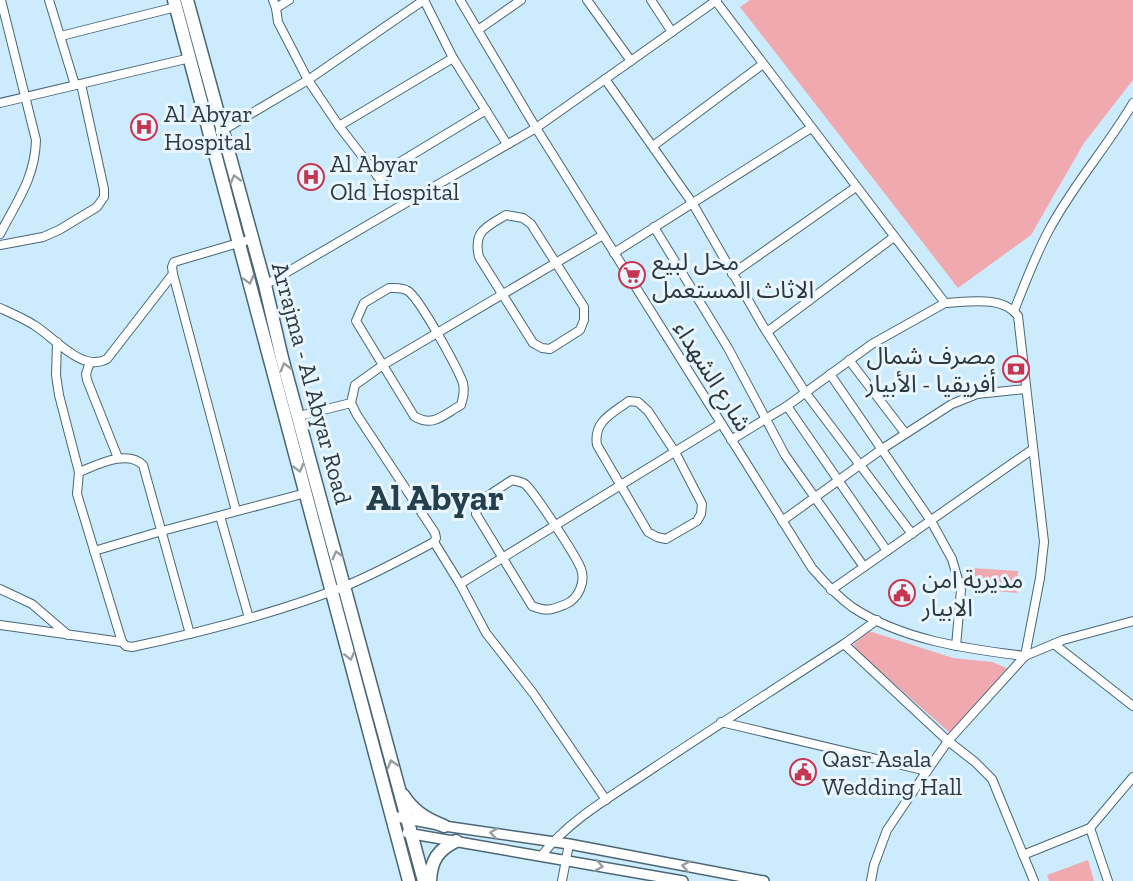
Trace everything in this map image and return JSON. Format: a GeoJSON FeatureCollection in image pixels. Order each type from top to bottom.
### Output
{"type":"FeatureCollection","features":[{"type":"Feature","properties":{"kind":"highway","name":"Arrajma - Al Abyar Road"},"geometry":{"type":"LineString","coordinates":[[187,0],[222,131],[306,493],[409,881]]}},
{"type":"Feature","properties":{"kind":"highway","name":"Arrajma - Al Abyar Road"},"geometry":{"type":"LineString","coordinates":[[175,4],[210,138],[246,241],[265,285],[282,358],[424,881]]}},
{"type":"Feature","properties":{"kind":"highway"},"geometry":{"type":"LineString","coordinates":[[399,785],[412,807],[421,815],[444,826]]}},
{"type":"Feature","properties":{"kind":"highway"},"geometry":{"type":"LineString","coordinates":[[430,881],[431,864],[435,857],[446,846],[456,841]]}},
{"type":"Feature","properties":{"kind":"street"},"geometry":{"type":"LineString","coordinates":[[0,234],[31,176],[36,140],[1,0]]}},
{"type":"Feature","properties":{"kind":"street"},"geometry":{"type":"LineString","coordinates":[[0,245],[43,237],[87,214],[102,202],[104,189],[78,84],[49,0]]}},
{"type":"Feature","properties":{"kind":"street"},"geometry":{"type":"LineString","coordinates":[[289,0],[274,4],[278,22],[308,81],[339,126],[393,196],[411,200]]}},
{"type":"Feature","properties":{"kind":"street"},"geometry":{"type":"LineString","coordinates":[[210,138],[308,81],[424,0],[453,58],[507,144]]}},
{"type":"Feature","properties":{"kind":"street","name":"شارع الشهداء"},"geometry":{"type":"LineString","coordinates":[[460,0],[536,128],[812,568],[831,590],[853,607],[899,631],[976,651],[1025,656]]}},
{"type":"Feature","properties":{"kind":"street"},"geometry":{"type":"LineString","coordinates":[[478,30],[521,0]]}},
{"type":"Feature","properties":{"kind":"street"},"geometry":{"type":"LineString","coordinates":[[587,0],[631,61]]}},
{"type":"Feature","properties":{"kind":"street"},"geometry":{"type":"LineString","coordinates":[[651,0],[672,32]]}},
{"type":"Feature","properties":{"kind":"street"},"geometry":{"type":"LineString","coordinates":[[265,285],[536,128],[716,0],[945,303]]}},
{"type":"Feature","properties":{"kind":"street"},"geometry":{"type":"LineString","coordinates":[[61,36],[175,4]]}},
{"type":"Feature","properties":{"kind":"street"},"geometry":{"type":"LineString","coordinates":[[0,103],[190,58]]}},
{"type":"Feature","properties":{"kind":"street"},"geometry":{"type":"LineString","coordinates":[[339,126],[453,58]]}},
{"type":"Feature","properties":{"kind":"street"},"geometry":{"type":"LineString","coordinates":[[652,146],[763,64]]}},
{"type":"Feature","properties":{"kind":"street"},"geometry":{"type":"LineString","coordinates":[[605,79],[693,204],[732,274],[805,392],[912,534]]}},
{"type":"Feature","properties":{"kind":"street"},"geometry":{"type":"LineString","coordinates":[[1014,310],[1033,262],[1049,230],[1133,103]]}},
{"type":"Feature","properties":{"kind":"street"},"geometry":{"type":"LineString","coordinates":[[377,176],[486,110]]}},
{"type":"Feature","properties":{"kind":"street"},"geometry":{"type":"LineString","coordinates":[[614,253],[811,128]]}},
{"type":"Feature","properties":{"kind":"street"},"geometry":{"type":"LineString","coordinates":[[732,274],[856,187]]}},
{"type":"Feature","properties":{"kind":"street"},"geometry":{"type":"LineString","coordinates":[[506,215],[523,218],[531,224],[584,307],[584,320],[580,330],[550,349],[542,348],[533,343],[502,295],[479,257],[477,241],[485,227],[506,215]]}},
{"type":"Feature","properties":{"kind":"street"},"geometry":{"type":"LineString","coordinates":[[654,227],[728,348],[785,455],[864,567]]}},
{"type":"Feature","properties":{"kind":"street"},"geometry":{"type":"LineString","coordinates":[[57,342],[56,375],[79,472],[77,494],[122,642],[132,647],[249,618],[333,591],[434,542],[435,533],[357,415],[351,403],[355,385],[383,365],[603,235]]}},
{"type":"Feature","properties":{"kind":"street"},"geometry":{"type":"LineString","coordinates":[[767,332],[894,237]]}},
{"type":"Feature","properties":{"kind":"street"},"geometry":{"type":"LineString","coordinates":[[236,511],[173,274],[173,264],[246,241]]}},
{"type":"Feature","properties":{"kind":"street"},"geometry":{"type":"LineString","coordinates":[[0,308],[36,325],[68,351],[90,362],[100,363],[107,359],[173,274]]}},
{"type":"Feature","properties":{"kind":"street"},"geometry":{"type":"LineString","coordinates":[[389,288],[401,288],[413,296],[464,385],[464,396],[460,405],[432,422],[423,421],[414,416],[383,365],[356,321],[364,303],[389,288]]}},
{"type":"Feature","properties":{"kind":"street"},"geometry":{"type":"LineString","coordinates":[[731,440],[787,406],[872,344],[945,303],[993,302],[1014,310],[1018,316],[1044,542],[1040,578],[1025,656]]}},
{"type":"Feature","properties":{"kind":"street"},"geometry":{"type":"LineString","coordinates":[[849,360],[905,434]]}},
{"type":"Feature","properties":{"kind":"street"},"geometry":{"type":"LineString","coordinates":[[90,362],[86,374],[87,380],[118,459]]}},
{"type":"Feature","properties":{"kind":"street"},"geometry":{"type":"LineString","coordinates":[[830,374],[931,521],[952,559],[961,590],[956,646]]}},
{"type":"Feature","properties":{"kind":"street"},"geometry":{"type":"LineString","coordinates":[[783,521],[860,464],[952,404],[977,394],[1026,389]]}},
{"type":"Feature","properties":{"kind":"street"},"geometry":{"type":"LineString","coordinates":[[629,402],[638,402],[644,406],[675,452],[702,504],[701,514],[697,521],[666,539],[657,537],[648,532],[621,485],[597,445],[596,437],[603,420],[629,402]]}},
{"type":"Feature","properties":{"kind":"street"},"geometry":{"type":"LineString","coordinates":[[299,416],[351,403]]}},
{"type":"Feature","properties":{"kind":"street"},"geometry":{"type":"LineString","coordinates":[[787,406],[887,551]]}},
{"type":"Feature","properties":{"kind":"street"},"geometry":{"type":"LineString","coordinates":[[460,584],[720,424]]}},
{"type":"Feature","properties":{"kind":"street"},"geometry":{"type":"LineString","coordinates":[[831,590],[1033,449]]}},
{"type":"Feature","properties":{"kind":"street"},"geometry":{"type":"LineString","coordinates":[[79,472],[118,459],[132,459],[143,465],[190,634]]}},
{"type":"Feature","properties":{"kind":"street"},"geometry":{"type":"LineString","coordinates":[[512,480],[526,485],[555,526],[581,569],[580,590],[577,597],[549,611],[531,606],[504,557],[476,514],[480,501],[512,480]]}},
{"type":"Feature","properties":{"kind":"street"},"geometry":{"type":"LineString","coordinates":[[94,551],[306,493]]}},
{"type":"Feature","properties":{"kind":"street"},"geometry":{"type":"LineString","coordinates":[[220,516],[249,618]]}},
{"type":"Feature","properties":{"kind":"street"},"geometry":{"type":"LineString","coordinates":[[434,542],[486,633],[533,693],[606,800]]}},
{"type":"Feature","properties":{"kind":"street"},"geometry":{"type":"LineString","coordinates":[[0,589],[32,604],[69,636]]}},
{"type":"Feature","properties":{"kind":"street"},"geometry":{"type":"LineString","coordinates":[[542,855],[553,842],[606,800],[721,722],[844,645],[877,620]]}},
{"type":"Feature","properties":{"kind":"street"},"geometry":{"type":"LineString","coordinates":[[871,881],[874,865],[887,830],[927,771],[948,741],[1025,656],[1054,644],[1133,621]]}},
{"type":"Feature","properties":{"kind":"street"},"geometry":{"type":"LineString","coordinates":[[0,625],[122,642]]}},
{"type":"Feature","properties":{"kind":"street"},"geometry":{"type":"LineString","coordinates":[[1054,644],[1133,706]]}},
{"type":"Feature","properties":{"kind":"street"},"geometry":{"type":"LineString","coordinates":[[844,645],[992,779],[1034,881]]}},
{"type":"Feature","properties":{"kind":"street"},"geometry":{"type":"LineString","coordinates":[[721,722],[927,771]]}},
{"type":"Feature","properties":{"kind":"street"},"geometry":{"type":"LineString","coordinates":[[1023,855],[1090,828],[1133,777]]}},
{"type":"Feature","properties":{"kind":"street"},"geometry":{"type":"LineString","coordinates":[[392,816],[569,844],[764,881]]}},
{"type":"Feature","properties":{"kind":"street"},"geometry":{"type":"LineString","coordinates":[[1090,828],[1108,881]]}},
{"type":"Feature","properties":{"kind":"street"},"geometry":{"type":"LineString","coordinates":[[396,832],[542,855],[654,879],[683,881]]}},
{"type":"Feature","properties":{"kind":"street"},"geometry":{"type":"LineString","coordinates":[[562,881],[569,844]]}},
{"type":"Feature","properties":{"kind":"shaded area"},"geometry":{"type":"Polygon","coordinates":[[[750,0],[1133,0],[1133,80],[1084,143],[1031,235],[958,288],[740,7],[750,0]]]}},
{"type":"Feature","properties":{"kind":"shaded area"},"geometry":{"type":"Polygon","coordinates":[[[972,568],[1018,571],[1017,593],[970,589],[972,568]]]}},
{"type":"Feature","properties":{"kind":"shaded area"},"geometry":{"type":"Polygon","coordinates":[[[869,631],[953,658],[992,662],[1007,668],[950,733],[856,650],[854,644],[869,631]]]}},
{"type":"Feature","properties":{"kind":"shaded area"},"geometry":{"type":"Polygon","coordinates":[[[1088,860],[1094,881],[1049,881],[1047,875],[1088,860]]]}},
{"type":"Feature","properties":{"kind":"place","name":"Al Abyar Hospital"},"geometry":{"type":"Point","coordinates":[144,127]}},
{"type":"Feature","properties":{"kind":"place","name":"Al Abyar Old Hospital"},"geometry":{"type":"Point","coordinates":[311,177]}},
{"type":"Feature","properties":{"kind":"place","name":"محل لبيع الاثاث المستعمل"},"geometry":{"type":"Point","coordinates":[632,275]}},
{"type":"Feature","properties":{"kind":"place","name":"مصرف شمال أفريقيا - الأبيار"},"geometry":{"type":"Point","coordinates":[1016,369]}},
{"type":"Feature","properties":{"kind":"place","name":"مديرية امن الابيار"},"geometry":{"type":"Point","coordinates":[902,593]}},
{"type":"Feature","properties":{"kind":"place","name":"Qasr Asala Wedding Hall"},"geometry":{"type":"Point","coordinates":[803,772]}},
{"type":"Feature","properties":{"kind":"district","name":"Al Abyar"},"geometry":{"type":"Point","coordinates":[435,497]}}]}
